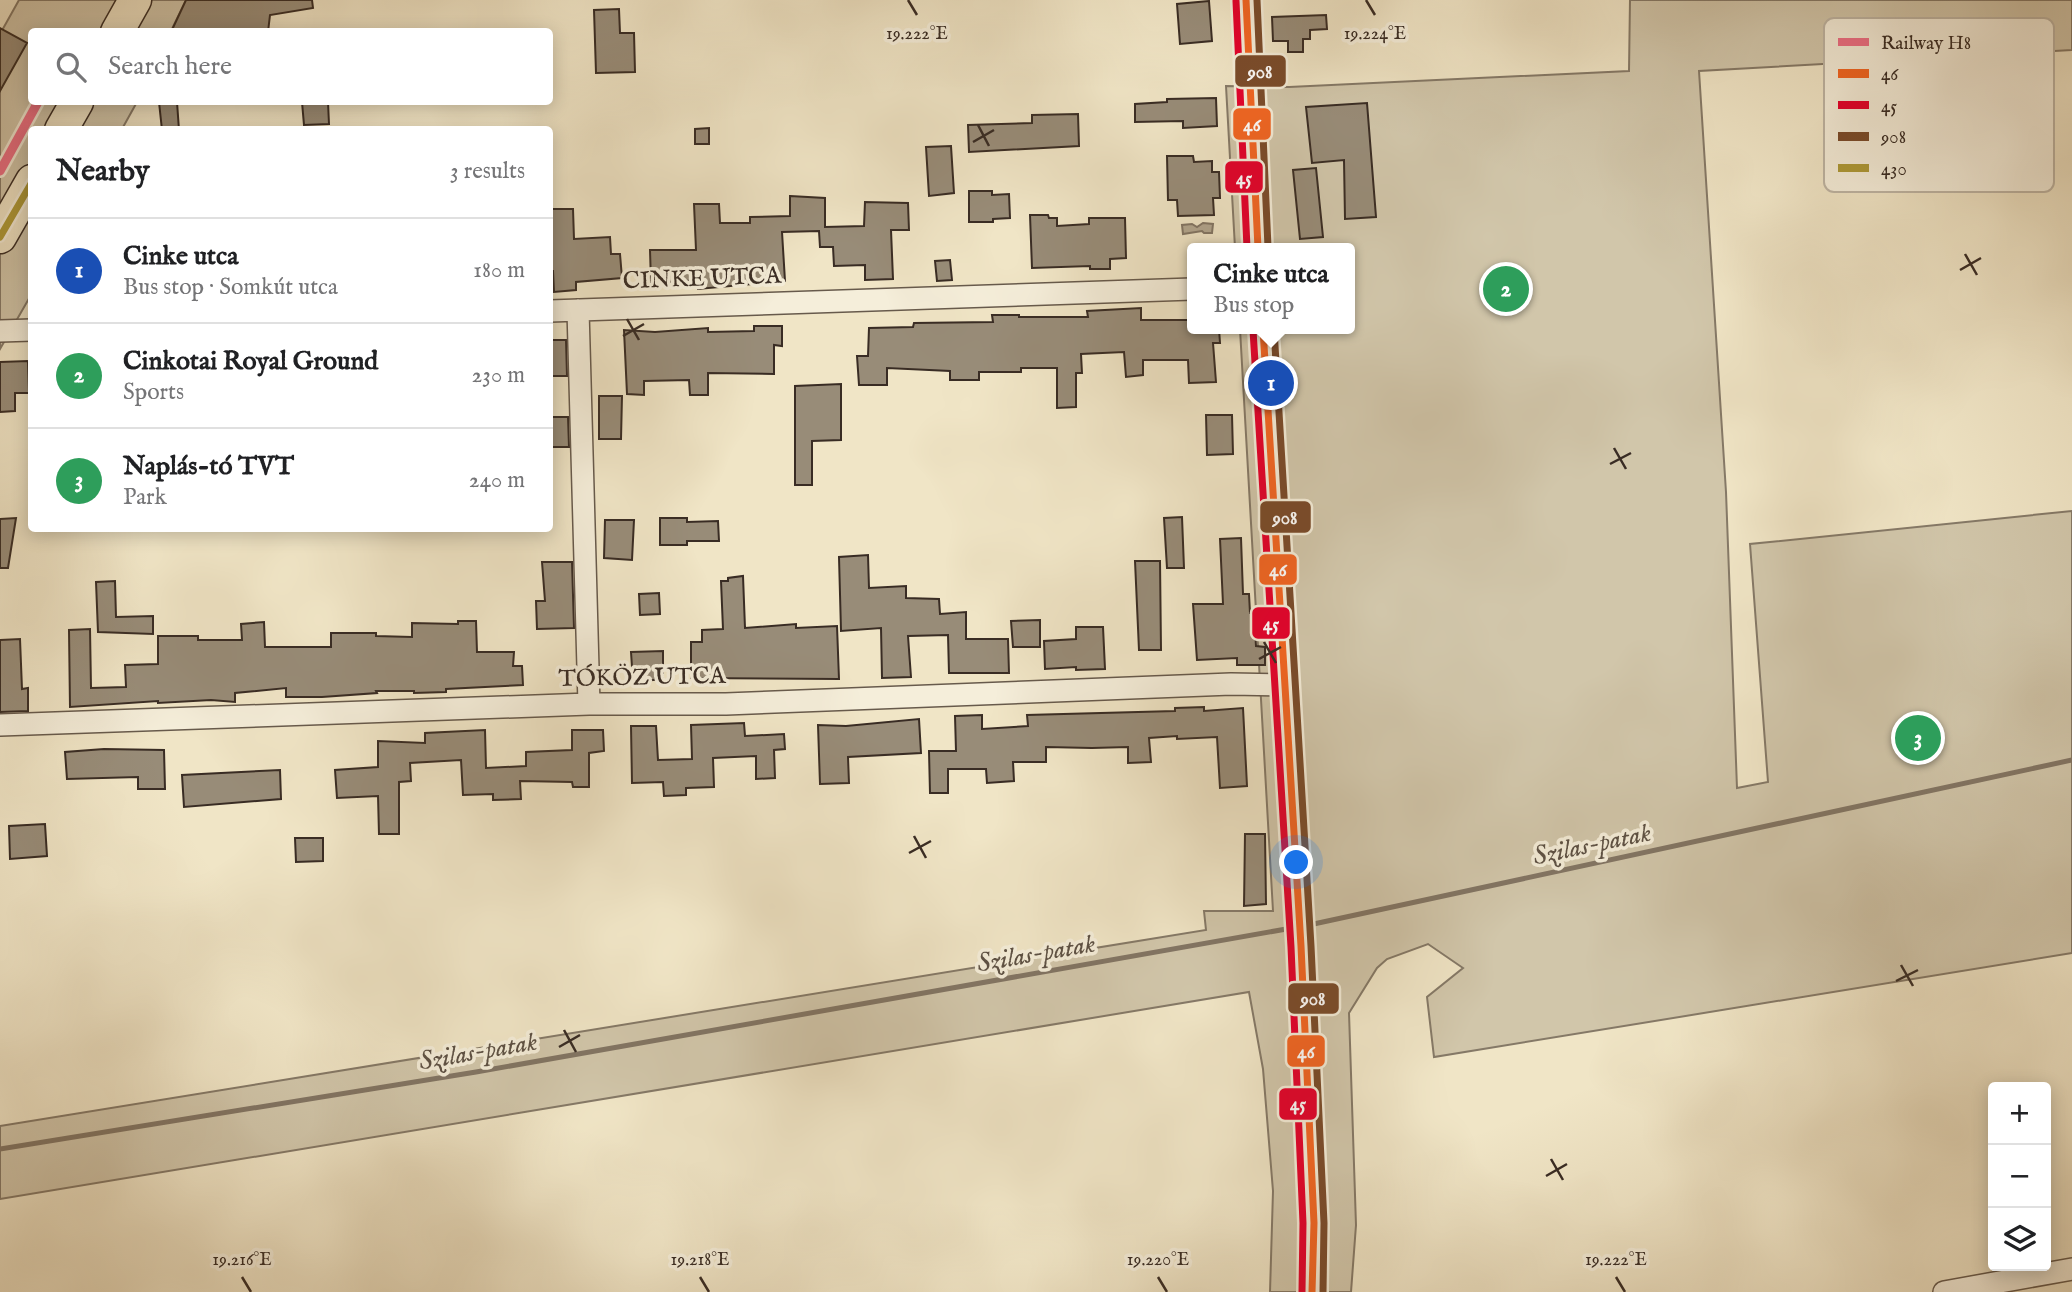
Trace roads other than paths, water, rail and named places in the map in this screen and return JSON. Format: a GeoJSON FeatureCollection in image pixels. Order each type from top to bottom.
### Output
{"type":"FeatureCollection","features":[{"type":"Feature","properties":{"kind":"main road"},"geometry":{"type":"LineString","coordinates":[[119,28],[135,0]]}},
{"type":"Feature","properties":{"kind":"main road"},"geometry":{"type":"LineString","coordinates":[[63,126],[75,105]]}},
{"type":"Feature","properties":{"kind":"main road"},"geometry":{"type":"LineString","coordinates":[[0,237],[28,188]]}},
{"type":"Feature","properties":{"kind":"street"},"geometry":{"type":"LineString","coordinates":[[1246,0],[1258,243]]}},
{"type":"Feature","properties":{"kind":"street","name":"CINKE UTCA"},"geometry":{"type":"LineString","coordinates":[[553,311],[1187,289]]}},
{"type":"Feature","properties":{"kind":"street"},"geometry":{"type":"LineString","coordinates":[[579,310],[589,704]]}},
{"type":"Feature","properties":{"kind":"street"},"geometry":{"type":"LineString","coordinates":[[0,331],[28,330]]}},
{"type":"Feature","properties":{"kind":"street"},"geometry":{"type":"LineString","coordinates":[[1262,334],[1301,946],[1314,1223],[1312,1292]]}},
{"type":"Feature","properties":{"kind":"street","name":"TÓKÖZ UTCA"},"geometry":{"type":"LineString","coordinates":[[0,725],[589,704],[726,704],[1231,684],[1284,685]]}},
{"type":"Feature","properties":{"kind":"street"},"geometry":{"type":"LineString","coordinates":[[1944,1292],[2072,1269]]}},
{"type":"Feature","properties":{"kind":"waterway","name":"Szilas-patak"},"geometry":{"type":"LineString","coordinates":[[1309,925],[2072,760]]}},
{"type":"Feature","properties":{"kind":"waterway","name":"Szilas-patak"},"geometry":{"type":"LineString","coordinates":[[0,1149],[476,1072],[1292,928]]}},
{"type":"Feature","properties":{"kind":"rail line","name":"H8"},"geometry":{"type":"LineString","coordinates":[[0,171],[36,105]]}},
{"type":"Feature","properties":{"kind":"place","name":"Cinkotai Royal Ground"},"geometry":{"type":"Point","coordinates":[1506,289]}},
{"type":"Feature","properties":{"kind":"place","name":"Cinke utca"},"geometry":{"type":"Point","coordinates":[1271,383]}},
{"type":"Feature","properties":{"kind":"place","name":"Naplás-tó TVT"},"geometry":{"type":"Point","coordinates":[1918,738]}}]}
